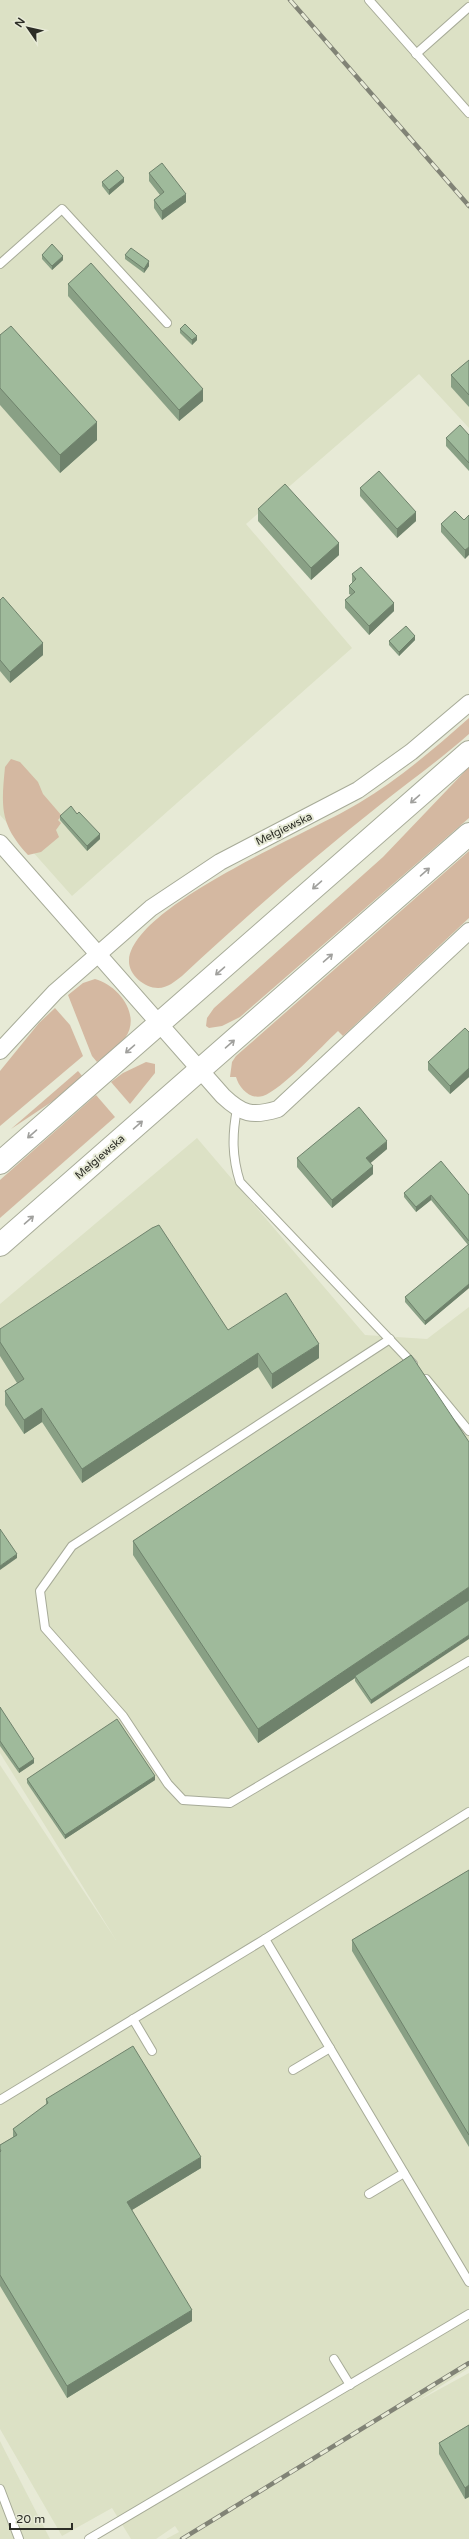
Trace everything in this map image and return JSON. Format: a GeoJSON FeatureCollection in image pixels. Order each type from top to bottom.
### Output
{"type":"FeatureCollection","features":[{"type":"Feature","properties":{"kind":"main road"},"geometry":{"type":"LineString","coordinates":[[0,1163],[469,752]]}},
{"type":"Feature","properties":{"kind":"main road","name":"Mełgiewska"},"geometry":{"type":"LineString","coordinates":[[0,1245],[469,834]]}},
{"type":"Feature","properties":{"kind":"street","name":"Mełgiewska"},"geometry":{"type":"LineString","coordinates":[[0,1051],[50,997],[151,908],[188,881],[245,848],[358,790],[411,752],[469,703]]}},
{"type":"Feature","properties":{"kind":"street"},"geometry":{"type":"LineString","coordinates":[[0,843],[237,1110],[253,1114],[278,1109],[469,931]]}},
{"type":"Feature","properties":{"kind":"lane"},"geometry":{"type":"LineString","coordinates":[[369,0],[469,113]]}},
{"type":"Feature","properties":{"kind":"lane"},"geometry":{"type":"LineString","coordinates":[[416,54],[469,7]]}},
{"type":"Feature","properties":{"kind":"lane"},"geometry":{"type":"LineString","coordinates":[[0,264],[62,209],[167,324]]}},
{"type":"Feature","properties":{"kind":"lane"},"geometry":{"type":"LineString","coordinates":[[237,1110],[233,1131],[233,1152],[240,1182],[390,1339],[469,1431]]}},
{"type":"Feature","properties":{"kind":"lane"},"geometry":{"type":"LineString","coordinates":[[390,1339],[72,1546],[40,1592],[45,1628],[123,1716],[168,1784],[183,1800],[230,1803],[469,1661]]}},
{"type":"Feature","properties":{"kind":"lane"},"geometry":{"type":"LineString","coordinates":[[0,2100],[265,1939],[469,1812]]}},
{"type":"Feature","properties":{"kind":"lane"},"geometry":{"type":"LineString","coordinates":[[265,1939],[469,2282]]}},
{"type":"Feature","properties":{"kind":"lane"},"geometry":{"type":"LineString","coordinates":[[133,2019],[152,2051]]}},
{"type":"Feature","properties":{"kind":"lane"},"geometry":{"type":"LineString","coordinates":[[293,2070],[330,2048]]}},
{"type":"Feature","properties":{"kind":"lane"},"geometry":{"type":"LineString","coordinates":[[368,2194],[404,2173]]}},
{"type":"Feature","properties":{"kind":"lane"},"geometry":{"type":"LineString","coordinates":[[89,2539],[469,2314]]}},
{"type":"Feature","properties":{"kind":"lane"},"geometry":{"type":"LineString","coordinates":[[334,2359],[350,2385]]}},
{"type":"Feature","properties":{"kind":"lane"},"geometry":{"type":"LineString","coordinates":[[0,2489],[19,2539]]}},
{"type":"Feature","properties":{"kind":"shaded area"},"geometry":{"type":"Polygon","coordinates":[[[0,0],[469,0],[469,428],[419,374],[246,524],[352,648],[72,896],[0,815],[0,0]]]}},
{"type":"Feature","properties":{"kind":"shaded area"},"geometry":{"type":"Polygon","coordinates":[[[469,718],[469,734],[305,866],[255,909],[182,976],[168,986],[158,988],[147,986],[134,975],[129,965],[129,960],[138,939],[160,916],[191,894],[228,872],[336,816],[374,794],[416,763],[469,718]]]}},
{"type":"Feature","properties":{"kind":"shaded area"},"geometry":{"type":"Polygon","coordinates":[[[11,759],[20,762],[38,782],[43,794],[62,816],[58,820],[61,823],[56,830],[59,837],[41,852],[28,855],[12,834],[4,815],[3,794],[5,767],[11,759]]]}},
{"type":"Feature","properties":{"kind":"shaded area"},"geometry":{"type":"Polygon","coordinates":[[[469,767],[469,818],[240,1017],[222,1026],[209,1028],[206,1026],[207,1018],[214,1008],[383,857],[469,767]]]}},
{"type":"Feature","properties":{"kind":"shaded area"},"geometry":{"type":"Polygon","coordinates":[[[469,851],[469,918],[343,1036],[338,1031],[312,1057],[271,1092],[258,1097],[250,1095],[242,1089],[236,1077],[230,1077],[232,1062],[236,1056],[469,851]]]}},
{"type":"Feature","properties":{"kind":"shaded area"},"geometry":{"type":"Polygon","coordinates":[[[95,979],[104,982],[119,994],[125,1002],[131,1020],[130,1029],[125,1038],[116,1048],[97,1062],[92,1056],[68,995],[83,983],[95,979]]]}},
{"type":"Feature","properties":{"kind":"shaded area"},"geometry":{"type":"Polygon","coordinates":[[[55,1008],[70,1025],[83,1056],[0,1126],[0,1071],[39,1023],[55,1008]]]}},
{"type":"Feature","properties":{"kind":"shaded area"},"geometry":{"type":"Polygon","coordinates":[[[146,1062],[155,1064],[155,1073],[130,1104],[111,1082],[123,1073],[146,1062]]]}},
{"type":"Feature","properties":{"kind":"shaded area"},"geometry":{"type":"Polygon","coordinates":[[[78,1071],[83,1077],[62,1095],[11,1129],[78,1071]]]}},
{"type":"Feature","properties":{"kind":"shaded area"},"geometry":{"type":"Polygon","coordinates":[[[96,1095],[115,1117],[0,1218],[0,1180],[96,1095]]]}},
{"type":"Feature","properties":{"kind":"shaded area"},"geometry":{"type":"Polygon","coordinates":[[[197,1138],[365,1335],[427,1339],[469,1307],[469,2368],[416,2402],[469,2373],[469,2539],[166,2539],[179,2532],[175,2526],[156,2539],[131,2539],[112,2508],[62,2536],[0,2429],[0,1765],[116,1940],[0,1753],[0,1304],[197,1138]]]}},
{"type":"Feature","properties":{"kind":"shaded area"},"geometry":{"type":"Polygon","coordinates":[[[0,2441],[3,2447],[50,2539],[0,2539],[0,2441]]]}},
{"type":"Feature","properties":{"kind":"building"},"geometry":{"type":"Polygon","coordinates":[[[162,163],[186,194],[162,211],[154,200],[164,192],[149,173],[162,163]]]}},
{"type":"Feature","properties":{"kind":"building"},"geometry":{"type":"Polygon","coordinates":[[[117,170],[124,178],[109,190],[102,182],[117,170]]]}},
{"type":"Feature","properties":{"kind":"building"},"geometry":{"type":"Polygon","coordinates":[[[52,244],[63,256],[52,266],[42,255],[52,244]]]}},
{"type":"Feature","properties":{"kind":"building"},"geometry":{"type":"Polygon","coordinates":[[[131,248],[149,261],[144,269],[125,255],[131,248]]]}},
{"type":"Feature","properties":{"kind":"building"},"geometry":{"type":"Polygon","coordinates":[[[91,263],[203,389],[179,410],[68,284],[91,263]]]}},
{"type":"Feature","properties":{"kind":"building"},"geometry":{"type":"Polygon","coordinates":[[[185,324],[197,336],[192,340],[180,329],[185,324]]]}},
{"type":"Feature","properties":{"kind":"building"},"geometry":{"type":"Polygon","coordinates":[[[11,326],[97,422],[60,455],[0,388],[0,335],[11,326]]]}},
{"type":"Feature","properties":{"kind":"building"},"geometry":{"type":"Polygon","coordinates":[[[469,360],[469,395],[451,375],[469,360]]]}},
{"type":"Feature","properties":{"kind":"building"},"geometry":{"type":"Polygon","coordinates":[[[460,425],[469,435],[469,463],[446,438],[460,425]]]}},
{"type":"Feature","properties":{"kind":"building"},"geometry":{"type":"Polygon","coordinates":[[[379,471],[416,512],[397,529],[360,488],[379,471]]]}},
{"type":"Feature","properties":{"kind":"building"},"geometry":{"type":"Polygon","coordinates":[[[285,484],[339,543],[311,568],[258,509],[285,484]]]}},
{"type":"Feature","properties":{"kind":"building"},"geometry":{"type":"Polygon","coordinates":[[[455,511],[464,520],[469,515],[469,547],[465,550],[441,524],[455,511]]]}},
{"type":"Feature","properties":{"kind":"building"},"geometry":{"type":"Polygon","coordinates":[[[361,567],[394,603],[369,626],[345,600],[355,592],[349,586],[356,579],[352,574],[361,567]]]}},
{"type":"Feature","properties":{"kind":"building"},"geometry":{"type":"Polygon","coordinates":[[[3,597],[43,643],[10,672],[0,660],[0,600],[3,597]]]}},
{"type":"Feature","properties":{"kind":"building"},"geometry":{"type":"Polygon","coordinates":[[[406,626],[415,636],[399,652],[389,641],[406,626]]]}},
{"type":"Feature","properties":{"kind":"building"},"geometry":{"type":"Polygon","coordinates":[[[71,806],[77,814],[79,812],[100,834],[87,846],[60,816],[71,806]]]}},
{"type":"Feature","properties":{"kind":"building"},"geometry":{"type":"Polygon","coordinates":[[[465,1028],[469,1032],[469,1068],[450,1086],[428,1062],[465,1028]]]}},
{"type":"Feature","properties":{"kind":"building"},"geometry":{"type":"Polygon","coordinates":[[[359,1107],[387,1141],[366,1158],[373,1166],[332,1200],[297,1158],[359,1107]]]}},
{"type":"Feature","properties":{"kind":"building"},"geometry":{"type":"Polygon","coordinates":[[[441,1161],[469,1195],[469,1241],[431,1195],[416,1207],[404,1193],[441,1161]]]}},
{"type":"Feature","properties":{"kind":"building"},"geometry":{"type":"Polygon","coordinates":[[[159,1225],[228,1330],[286,1293],[319,1344],[272,1374],[258,1353],[82,1469],[42,1408],[24,1420],[5,1391],[24,1379],[0,1342],[0,1329],[152,1228],[159,1225]]]}},
{"type":"Feature","properties":{"kind":"building"},"geometry":{"type":"Polygon","coordinates":[[[469,1244],[469,1284],[425,1321],[405,1297],[469,1244]]]}},
{"type":"Feature","properties":{"kind":"building"},"geometry":{"type":"Polygon","coordinates":[[[411,1355],[469,1442],[469,1587],[258,1729],[133,1541],[411,1355]]]}},
{"type":"Feature","properties":{"kind":"building"},"geometry":{"type":"Polygon","coordinates":[[[0,1529],[17,1554],[0,1566],[0,1529]]]}},
{"type":"Feature","properties":{"kind":"building"},"geometry":{"type":"Polygon","coordinates":[[[469,1600],[469,1635],[371,1700],[355,1676],[469,1600]]]}},
{"type":"Feature","properties":{"kind":"building"},"geometry":{"type":"Polygon","coordinates":[[[0,1707],[34,1759],[19,1769],[0,1741],[0,1707]]]}},
{"type":"Feature","properties":{"kind":"building"},"geometry":{"type":"Polygon","coordinates":[[[117,1719],[155,1776],[65,1835],[27,1779],[117,1719]]]}},
{"type":"Feature","properties":{"kind":"building"},"geometry":{"type":"Polygon","coordinates":[[[469,1870],[469,2135],[352,1940],[469,1870]]]}},
{"type":"Feature","properties":{"kind":"building"},"geometry":{"type":"Polygon","coordinates":[[[133,2046],[201,2157],[127,2202],[192,2310],[67,2386],[0,2275],[0,2145],[17,2135],[13,2129],[48,2103],[46,2099],[133,2046]]]}},
{"type":"Feature","properties":{"kind":"building"},"geometry":{"type":"Polygon","coordinates":[[[469,2425],[469,2485],[465,2488],[439,2443],[469,2425]]]}},
{"type":"Feature","properties":{"kind":"railway"},"geometry":{"type":"LineString","coordinates":[[290,0],[469,206]]}},
{"type":"Feature","properties":{"kind":"railway"},"geometry":{"type":"LineString","coordinates":[[182,2539],[469,2363]]}}]}
